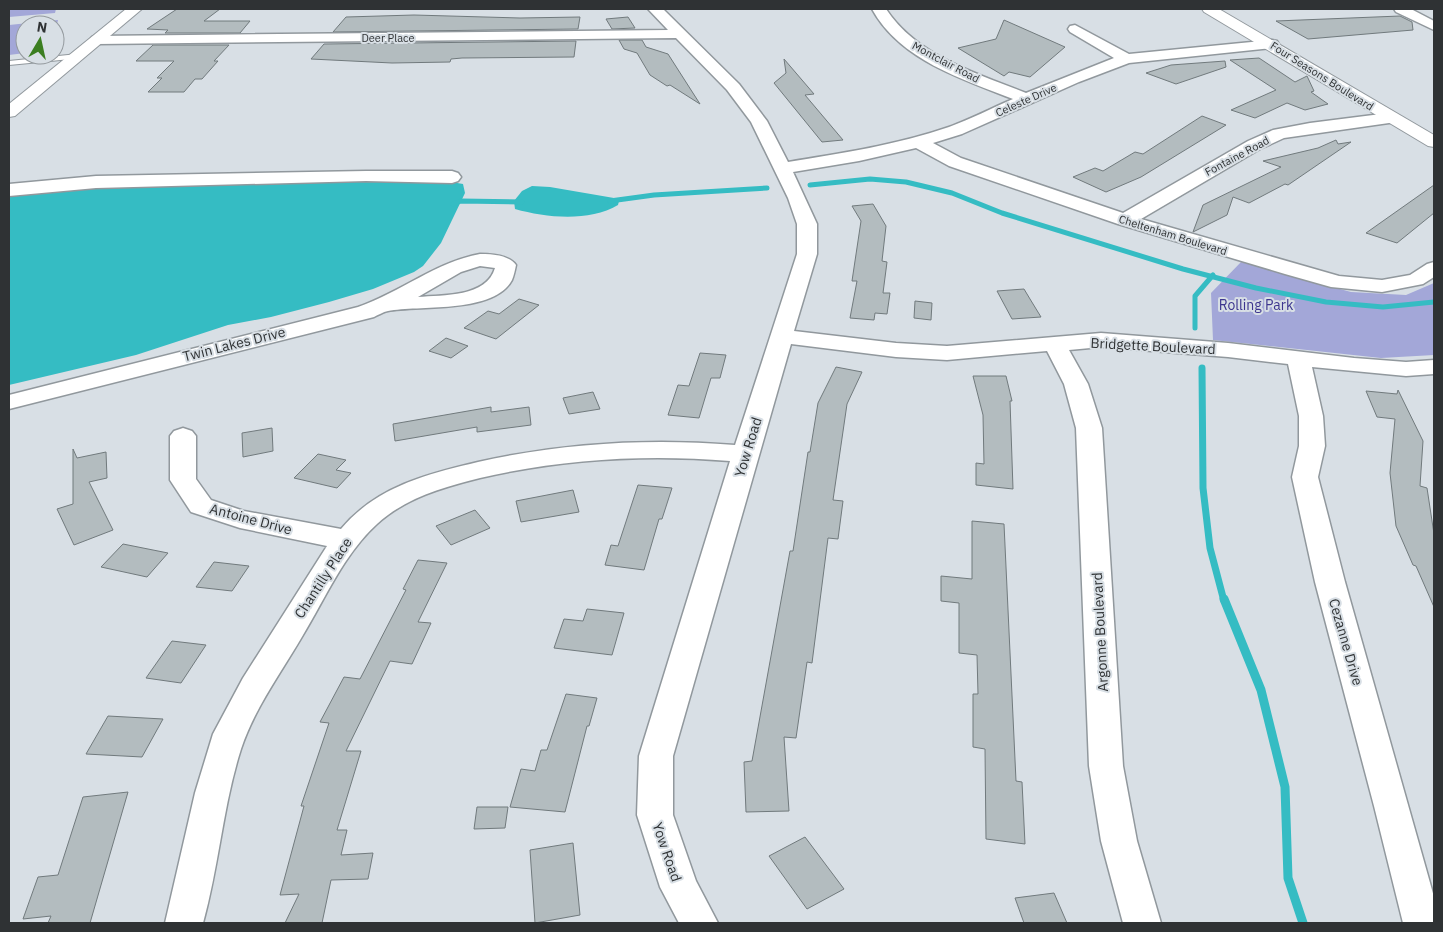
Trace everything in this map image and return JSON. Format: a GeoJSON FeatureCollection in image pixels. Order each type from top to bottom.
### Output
{"type":"FeatureCollection","features":[{"type":"Feature","properties":{"kind":"street"},"geometry":{"type":"LineString","coordinates":[[9,112],[135,9]]}},
{"type":"Feature","properties":{"kind":"street","name":"Yow Road"},"geometry":{"type":"LineString","coordinates":[[656,9],[678,34],[733,87],[758,121],[797,198],[806,224],[808,254],[745,454],[656,756],[654,815],[679,888],[699,923]]}},
{"type":"Feature","properties":{"kind":"street","name":"Montclair Road"},"geometry":{"type":"LineString","coordinates":[[879,9],[891,27],[912,44],[971,76],[1026,99]]}},
{"type":"Feature","properties":{"kind":"street","name":"Four Seasons Boulevard"},"geometry":{"type":"LineString","coordinates":[[1209,9],[1272,44],[1389,118],[1434,142]]}},
{"type":"Feature","properties":{"kind":"street"},"geometry":{"type":"LineString","coordinates":[[1400,9],[1434,26]]}},
{"type":"Feature","properties":{"kind":"street"},"geometry":{"type":"LineString","coordinates":[[1075,29],[1126,59]]}},
{"type":"Feature","properties":{"kind":"street","name":"Deer Place"},"geometry":{"type":"LineString","coordinates":[[96,40],[632,36],[678,34]]}},
{"type":"Feature","properties":{"kind":"street","name":"Celeste Drive"},"geometry":{"type":"LineString","coordinates":[[781,168],[859,156],[918,142],[956,130],[1026,99],[1126,59],[1272,44]]}},
{"type":"Feature","properties":{"kind":"street","name":"Fontaine Road"},"geometry":{"type":"LineString","coordinates":[[1125,220],[1254,145],[1279,134],[1389,118]]}},
{"type":"Feature","properties":{"kind":"street","name":"Cheltenham Boulevard"},"geometry":{"type":"LineString","coordinates":[[918,142],[955,162],[1125,220],[1283,268],[1339,282],[1382,286],[1416,280],[1434,268]]}},
{"type":"Feature","properties":{"kind":"street"},"geometry":{"type":"LineString","coordinates":[[9,190],[96,182],[366,176],[452,177]]}},
{"type":"Feature","properties":{"kind":"street"},"geometry":{"type":"LineString","coordinates":[[386,305],[471,298],[499,284],[506,272],[506,266],[497,260],[470,262],[452,268]]}},
{"type":"Feature","properties":{"kind":"street","name":"Twin Lakes Drive"},"geometry":{"type":"LineString","coordinates":[[9,402],[386,305],[452,268]]}},
{"type":"Feature","properties":{"kind":"street","name":"Bridgette Boulevard"},"geometry":{"type":"LineString","coordinates":[[782,336],[896,350],[947,353],[1101,340],[1144,342],[1363,366],[1406,369],[1434,367]]}},
{"type":"Feature","properties":{"kind":"street","name":"Argonne Boulevard"},"geometry":{"type":"LineString","coordinates":[[1054,344],[1076,384],[1089,428],[1106,766],[1119,841],[1142,923]]}},
{"type":"Feature","properties":{"kind":"street","name":"Cezanne Drive"},"geometry":{"type":"LineString","coordinates":[[1298,358],[1311,416],[1312,446],[1305,477],[1330,582],[1392,806],[1422,923]]}},
{"type":"Feature","properties":{"kind":"street","name":"Antoine Drive"},"geometry":{"type":"LineString","coordinates":[[183,436],[183,480],[200,506],[240,519],[300,532],[346,539]]}},
{"type":"Feature","properties":{"kind":"street","name":"Chantilly Place"},"geometry":{"type":"LineString","coordinates":[[184,923],[192,896],[210,799],[224,748],[247,700],[346,539],[370,516],[399,494],[438,480],[508,463],[612,450],[668,449],[745,454]]}},
{"type":"Feature","properties":{"kind":"lane"},"geometry":{"type":"LineString","coordinates":[[9,63],[78,56]]}},
{"type":"Feature","properties":{"kind":"green space"},"geometry":{"type":"Polygon","coordinates":[[[9,9],[56,9],[55,13],[9,17],[9,9]]]}},
{"type":"Feature","properties":{"kind":"green space"},"geometry":{"type":"Polygon","coordinates":[[[15,24],[15,54],[9,55],[9,25],[15,24]]]}},
{"type":"Feature","properties":{"kind":"green space","name":"Rolling Park"},"geometry":{"type":"Polygon","coordinates":[[[1241,262],[1351,292],[1406,295],[1434,283],[1434,355],[1381,358],[1213,340],[1211,293],[1241,262]]]}},
{"type":"Feature","properties":{"kind":"shaded area"},"geometry":{"type":"Polygon","coordinates":[[[397,179],[440,180],[463,184],[465,193],[441,243],[423,266],[414,272],[373,289],[329,302],[271,317],[228,325],[136,355],[9,385],[9,195],[54,189],[397,179]]]}},
{"type":"Feature","properties":{"kind":"shaded area"},"geometry":{"type":"Polygon","coordinates":[[[532,186],[550,187],[614,198],[619,201],[618,205],[607,210],[594,214],[568,217],[541,215],[515,209],[514,201],[522,191],[532,186]]]}},
{"type":"Feature","properties":{"kind":"building"},"geometry":{"type":"Polygon","coordinates":[[[177,9],[220,9],[204,21],[250,21],[240,33],[165,33],[168,30],[147,29],[177,9]]]}},
{"type":"Feature","properties":{"kind":"building"},"geometry":{"type":"Polygon","coordinates":[[[414,15],[520,18],[580,17],[578,29],[333,32],[346,17],[414,15]]]}},
{"type":"Feature","properties":{"kind":"building"},"geometry":{"type":"Polygon","coordinates":[[[1400,16],[1412,22],[1413,30],[1308,39],[1276,21],[1400,16]]]}},
{"type":"Feature","properties":{"kind":"building"},"geometry":{"type":"Polygon","coordinates":[[[628,17],[635,28],[612,29],[606,19],[628,17]]]}},
{"type":"Feature","properties":{"kind":"building"},"geometry":{"type":"Polygon","coordinates":[[[1004,20],[1065,47],[1030,77],[1009,72],[1004,76],[958,48],[996,39],[1004,20]]]}},
{"type":"Feature","properties":{"kind":"building"},"geometry":{"type":"Polygon","coordinates":[[[619,40],[642,40],[646,47],[668,54],[700,104],[650,75],[637,53],[624,49],[619,40]]]}},
{"type":"Feature","properties":{"kind":"building"},"geometry":{"type":"Polygon","coordinates":[[[576,41],[574,57],[462,58],[451,59],[450,62],[392,63],[311,59],[324,44],[576,41]]]}},
{"type":"Feature","properties":{"kind":"building"},"geometry":{"type":"Polygon","coordinates":[[[153,45],[229,45],[214,61],[218,61],[202,79],[195,79],[184,92],[148,92],[162,78],[157,78],[174,61],[136,61],[153,45]]]}},
{"type":"Feature","properties":{"kind":"building"},"geometry":{"type":"Polygon","coordinates":[[[1259,58],[1295,82],[1307,76],[1314,91],[1311,92],[1328,104],[1305,110],[1287,103],[1255,118],[1231,110],[1276,90],[1230,60],[1259,58]]]}},
{"type":"Feature","properties":{"kind":"building"},"geometry":{"type":"Polygon","coordinates":[[[784,59],[814,94],[805,95],[843,140],[822,142],[774,83],[786,73],[784,59]]]}},
{"type":"Feature","properties":{"kind":"building"},"geometry":{"type":"Polygon","coordinates":[[[1225,61],[1226,67],[1176,84],[1146,73],[1171,65],[1225,61]]]}},
{"type":"Feature","properties":{"kind":"building"},"geometry":{"type":"Polygon","coordinates":[[[1202,116],[1226,125],[1141,177],[1106,192],[1073,177],[1095,168],[1103,171],[1135,152],[1143,154],[1202,116]]]}},
{"type":"Feature","properties":{"kind":"building"},"geometry":{"type":"Polygon","coordinates":[[[1336,140],[1338,144],[1351,142],[1288,185],[1285,184],[1249,203],[1233,197],[1227,215],[1193,232],[1203,205],[1281,167],[1263,161],[1318,148],[1336,140]]]}},
{"type":"Feature","properties":{"kind":"building"},"geometry":{"type":"Polygon","coordinates":[[[1434,185],[1434,213],[1397,243],[1366,233],[1434,185]]]}},
{"type":"Feature","properties":{"kind":"building"},"geometry":{"type":"Polygon","coordinates":[[[873,204],[886,226],[882,261],[887,262],[883,293],[890,293],[887,314],[875,313],[874,320],[850,318],[857,281],[852,281],[861,221],[852,206],[873,204]]]}},
{"type":"Feature","properties":{"kind":"building"},"geometry":{"type":"Polygon","coordinates":[[[1024,289],[1041,317],[1012,319],[997,291],[1024,289]]]}},
{"type":"Feature","properties":{"kind":"building"},"geometry":{"type":"Polygon","coordinates":[[[519,299],[539,305],[496,339],[464,328],[488,311],[499,314],[519,299]]]}},
{"type":"Feature","properties":{"kind":"building"},"geometry":{"type":"Polygon","coordinates":[[[915,301],[932,303],[931,320],[914,318],[915,301]]]}},
{"type":"Feature","properties":{"kind":"building"},"geometry":{"type":"Polygon","coordinates":[[[446,338],[468,346],[451,358],[429,351],[446,338]]]}},
{"type":"Feature","properties":{"kind":"building"},"geometry":{"type":"Polygon","coordinates":[[[700,353],[726,355],[720,378],[711,378],[699,418],[668,415],[678,385],[689,386],[700,353]]]}},
{"type":"Feature","properties":{"kind":"building"},"geometry":{"type":"Polygon","coordinates":[[[836,367],[862,372],[847,404],[833,500],[843,501],[838,539],[828,538],[812,663],[807,662],[796,738],[784,737],[789,811],[746,812],[744,762],[752,761],[790,551],[793,551],[808,452],[810,452],[818,403],[836,367]]]}},
{"type":"Feature","properties":{"kind":"building"},"geometry":{"type":"Polygon","coordinates":[[[973,376],[1006,376],[1012,401],[1010,401],[1013,489],[976,485],[976,463],[984,464],[983,415],[973,376]]]}},
{"type":"Feature","properties":{"kind":"building"},"geometry":{"type":"Polygon","coordinates":[[[1398,390],[1423,441],[1420,486],[1427,488],[1434,534],[1434,607],[1396,526],[1390,473],[1395,419],[1377,417],[1366,391],[1397,394],[1398,390]]]}},
{"type":"Feature","properties":{"kind":"building"},"geometry":{"type":"Polygon","coordinates":[[[593,392],[600,409],[569,414],[563,398],[593,392]]]}},
{"type":"Feature","properties":{"kind":"building"},"geometry":{"type":"Polygon","coordinates":[[[491,407],[491,412],[529,407],[531,425],[477,432],[477,427],[395,441],[393,424],[491,407]]]}},
{"type":"Feature","properties":{"kind":"building"},"geometry":{"type":"Polygon","coordinates":[[[272,428],[273,451],[243,457],[242,433],[272,428]]]}},
{"type":"Feature","properties":{"kind":"building"},"geometry":{"type":"Polygon","coordinates":[[[73,449],[77,458],[106,452],[107,478],[89,482],[113,530],[74,545],[57,509],[73,504],[73,449]]]}},
{"type":"Feature","properties":{"kind":"building"},"geometry":{"type":"Polygon","coordinates":[[[318,454],[346,460],[336,470],[351,473],[337,488],[294,478],[318,454]]]}},
{"type":"Feature","properties":{"kind":"building"},"geometry":{"type":"Polygon","coordinates":[[[638,485],[672,488],[662,519],[659,519],[644,570],[605,565],[611,545],[618,546],[638,485]]]}},
{"type":"Feature","properties":{"kind":"building"},"geometry":{"type":"Polygon","coordinates":[[[573,490],[579,512],[521,522],[516,501],[573,490]]]}},
{"type":"Feature","properties":{"kind":"building"},"geometry":{"type":"Polygon","coordinates":[[[475,510],[490,528],[451,545],[436,526],[475,510]]]}},
{"type":"Feature","properties":{"kind":"building"},"geometry":{"type":"Polygon","coordinates":[[[972,521],[1004,524],[1016,781],[1022,782],[1025,844],[986,839],[985,749],[973,747],[973,694],[978,694],[977,655],[959,653],[959,603],[941,601],[941,576],[972,579],[972,521]]]}},
{"type":"Feature","properties":{"kind":"building"},"geometry":{"type":"Polygon","coordinates":[[[123,544],[168,553],[147,577],[101,567],[123,544]]]}},
{"type":"Feature","properties":{"kind":"building"},"geometry":{"type":"Polygon","coordinates":[[[418,560],[447,563],[418,622],[431,623],[412,664],[390,661],[346,751],[361,751],[337,830],[347,830],[341,855],[373,853],[368,879],[331,880],[322,923],[285,923],[299,894],[280,895],[304,806],[301,806],[329,723],[320,722],[344,677],[360,679],[406,590],[403,589],[418,560]]]}},
{"type":"Feature","properties":{"kind":"building"},"geometry":{"type":"Polygon","coordinates":[[[214,562],[249,566],[232,591],[196,587],[214,562]]]}},
{"type":"Feature","properties":{"kind":"building"},"geometry":{"type":"Polygon","coordinates":[[[587,609],[624,613],[612,655],[554,648],[564,619],[583,621],[587,609]]]}},
{"type":"Feature","properties":{"kind":"building"},"geometry":{"type":"Polygon","coordinates":[[[172,641],[206,645],[181,683],[146,678],[172,641]]]}},
{"type":"Feature","properties":{"kind":"building"},"geometry":{"type":"Polygon","coordinates":[[[566,694],[597,698],[589,726],[587,726],[565,812],[510,807],[521,769],[535,771],[541,750],[547,750],[566,694]]]}},
{"type":"Feature","properties":{"kind":"building"},"geometry":{"type":"Polygon","coordinates":[[[108,716],[163,719],[142,757],[86,754],[108,716]]]}},
{"type":"Feature","properties":{"kind":"building"},"geometry":{"type":"Polygon","coordinates":[[[128,792],[90,923],[48,923],[51,916],[23,919],[38,877],[58,875],[83,797],[128,792]]]}},
{"type":"Feature","properties":{"kind":"building"},"geometry":{"type":"Polygon","coordinates":[[[477,807],[508,807],[505,828],[474,829],[477,807]]]}},
{"type":"Feature","properties":{"kind":"building"},"geometry":{"type":"Polygon","coordinates":[[[805,837],[844,889],[807,909],[769,856],[805,837]]]}},
{"type":"Feature","properties":{"kind":"building"},"geometry":{"type":"Polygon","coordinates":[[[573,843],[580,915],[535,923],[530,850],[573,843]]]}},
{"type":"Feature","properties":{"kind":"building"},"geometry":{"type":"Polygon","coordinates":[[[1054,893],[1067,923],[1024,923],[1015,898],[1054,893]]]}},
{"type":"Feature","properties":{"kind":"waterway"},"geometry":{"type":"LineString","coordinates":[[810,185],[870,179],[906,182],[952,193],[1002,213],[1212,276]]}},
{"type":"Feature","properties":{"kind":"waterway"},"geometry":{"type":"LineString","coordinates":[[610,201],[654,195],[767,188]]}},
{"type":"Feature","properties":{"kind":"waterway"},"geometry":{"type":"LineString","coordinates":[[453,204],[461,201],[522,202]]}},
{"type":"Feature","properties":{"kind":"waterway"},"geometry":{"type":"LineString","coordinates":[[1195,328],[1195,296],[1212,276]]}},
{"type":"Feature","properties":{"kind":"waterway"},"geometry":{"type":"LineString","coordinates":[[1212,276],[1256,288],[1326,302],[1383,307],[1434,302]]}},
{"type":"Feature","properties":{"kind":"waterway"},"geometry":{"type":"LineString","coordinates":[[1202,368],[1203,488],[1210,548],[1224,601]]}},
{"type":"Feature","properties":{"kind":"waterway"},"geometry":{"type":"LineString","coordinates":[[1224,599],[1261,690],[1285,787],[1288,878],[1303,923]]}}]}
